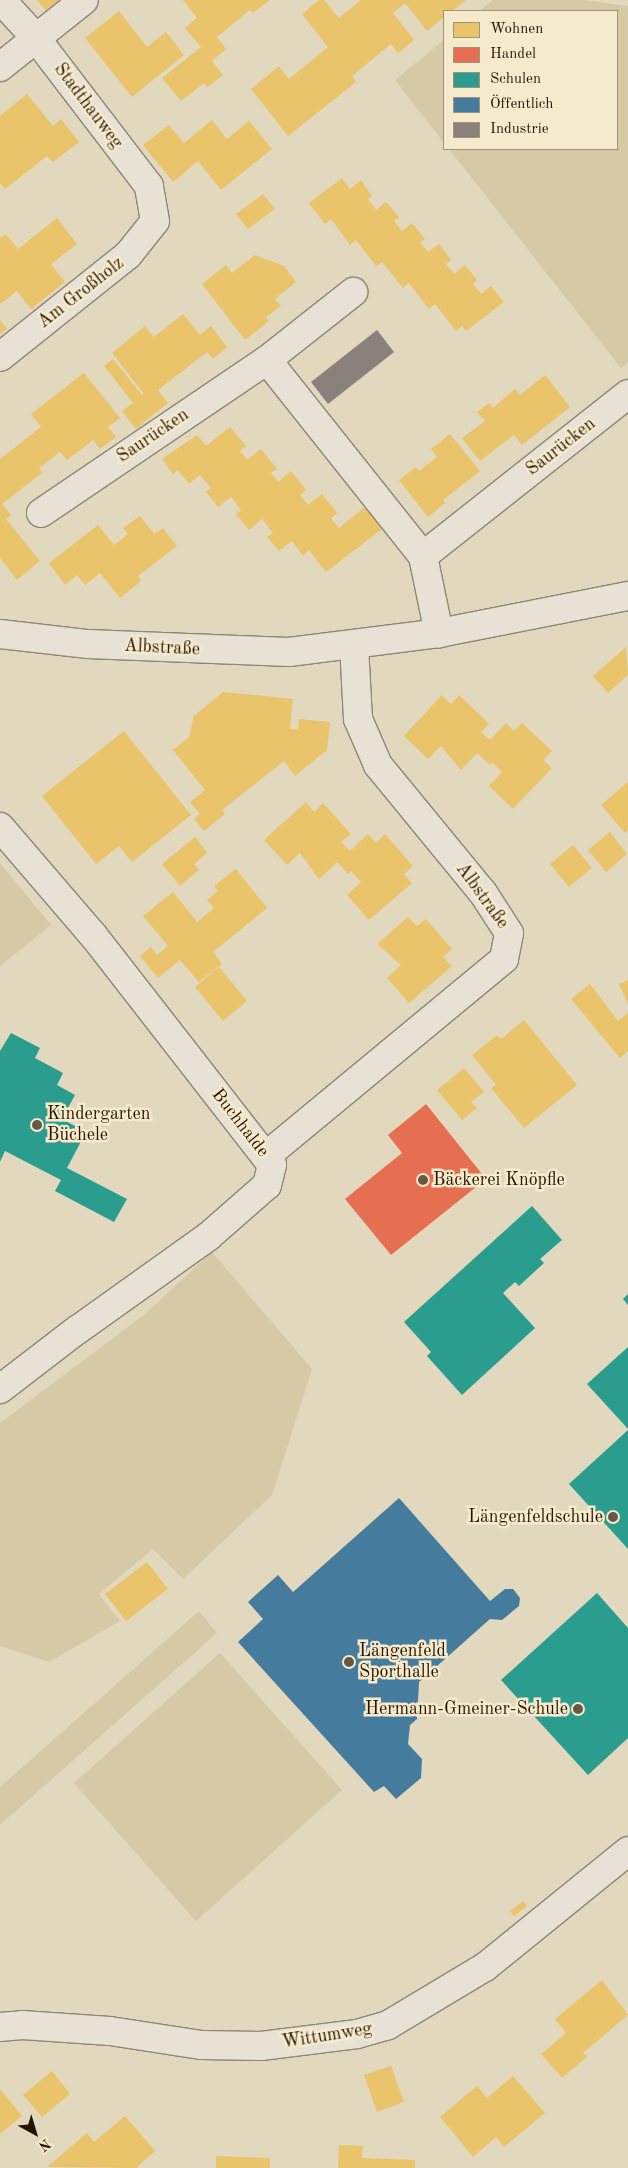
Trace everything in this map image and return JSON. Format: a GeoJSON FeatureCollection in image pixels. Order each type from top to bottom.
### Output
{"type":"FeatureCollection","features":[{"type":"Feature","properties":{"kind":"street","name":"Stadthauweg"},"geometry":{"type":"LineString","coordinates":[[1,0],[36,38],[149,186],[155,221]]}},
{"type":"Feature","properties":{"kind":"street"},"geometry":{"type":"LineString","coordinates":[[0,67],[84,0]]}},
{"type":"Feature","properties":{"kind":"street","name":"Am Großholz"},"geometry":{"type":"LineString","coordinates":[[0,357],[128,255],[155,221]]}},
{"type":"Feature","properties":{"kind":"street","name":"Saurücken"},"geometry":{"type":"LineString","coordinates":[[41,513],[267,360],[353,292]]}},
{"type":"Feature","properties":{"kind":"street"},"geometry":{"type":"LineString","coordinates":[[267,360],[423,556],[438,633]]}},
{"type":"Feature","properties":{"kind":"street","name":"Saurücken"},"geometry":{"type":"LineString","coordinates":[[423,556],[628,394]]}},
{"type":"Feature","properties":{"kind":"street","name":"Albstraße"},"geometry":{"type":"LineString","coordinates":[[0,634],[88,644],[214,651],[289,652],[438,633],[628,596]]}},
{"type":"Feature","properties":{"kind":"street","name":"Albstraße"},"geometry":{"type":"LineString","coordinates":[[266,1156],[504,959],[510,933],[483,893],[378,765],[358,718],[354,645]]}},
{"type":"Feature","properties":{"kind":"street","name":"Buchhalde"},"geometry":{"type":"LineString","coordinates":[[0,827],[93,934],[272,1165],[267,1186],[255,1199],[209,1236],[77,1330],[0,1389]]}},
{"type":"Feature","properties":{"kind":"street","name":"Wittumweg"},"geometry":{"type":"LineString","coordinates":[[0,2027],[110,2031],[202,2046],[261,2046],[357,2034],[388,2025],[485,1966],[628,1850]]}},
{"type":"Feature","properties":{"kind":"shaded area"},"geometry":{"type":"Polygon","coordinates":[[[493,0],[584,0],[628,6],[628,362],[621,368],[450,150],[618,150],[618,10],[480,10],[493,0]]]}},
{"type":"Feature","properties":{"kind":"shaded area"},"geometry":{"type":"Polygon","coordinates":[[[443,41],[443,142],[395,80],[443,41]]]}},
{"type":"Feature","properties":{"kind":"shaded area"},"geometry":{"type":"Polygon","coordinates":[[[0,863],[51,925],[0,966],[0,863]]]}},
{"type":"Feature","properties":{"kind":"shaded area"},"geometry":{"type":"Polygon","coordinates":[[[212,1252],[312,1369],[272,1495],[183,1579],[153,1549],[99,1594],[120,1621],[49,1662],[0,1646],[0,1423],[145,1314],[212,1252]]]}},
{"type":"Feature","properties":{"kind":"shaded area"},"geometry":{"type":"Polygon","coordinates":[[[199,1611],[217,1633],[0,1825],[0,1787],[199,1611]]]}},
{"type":"Feature","properties":{"kind":"shaded area"},"geometry":{"type":"Polygon","coordinates":[[[220,1653],[342,1790],[196,1921],[74,1783],[220,1653]]]}},
{"type":"Feature","properties":{"kind":"building: Wohnen"},"geometry":{"type":"Polygon","coordinates":[[[37,0],[59,0],[46,10],[37,0]]]}},
{"type":"Feature","properties":{"kind":"building: Wohnen"},"geometry":{"type":"Polygon","coordinates":[[[183,0],[270,0],[253,13],[250,10],[217,37],[226,49],[212,61],[223,75],[208,87],[204,83],[181,101],[162,78],[201,47],[185,28],[197,18],[183,0]]]}},
{"type":"Feature","properties":{"kind":"building: Wohnen"},"geometry":{"type":"Polygon","coordinates":[[[319,0],[324,0],[339,18],[361,0],[466,0],[453,10],[443,10],[443,18],[427,31],[405,3],[393,13],[414,40],[398,53],[391,44],[352,76],[356,82],[288,136],[251,89],[279,66],[289,79],[328,47],[302,14],[319,0]]]}},
{"type":"Feature","properties":{"kind":"building: Wohnen"},"geometry":{"type":"Polygon","coordinates":[[[119,11],[147,47],[166,32],[184,55],[132,97],[85,38],[119,11]]]}},
{"type":"Feature","properties":{"kind":"building: Wohnen"},"geometry":{"type":"Polygon","coordinates":[[[27,94],[53,126],[61,119],[79,142],[53,162],[47,156],[5,189],[0,183],[0,116],[27,94]]]}},
{"type":"Feature","properties":{"kind":"building: Wohnen"},"geometry":{"type":"Polygon","coordinates":[[[212,120],[227,139],[249,121],[272,149],[221,190],[198,161],[173,182],[143,145],[169,125],[184,143],[212,120]]]}},
{"type":"Feature","properties":{"kind":"building: Wohnen"},"geometry":{"type":"Polygon","coordinates":[[[342,178],[350,189],[361,180],[372,196],[368,199],[376,210],[386,202],[399,217],[394,221],[402,231],[412,223],[425,239],[420,242],[428,252],[439,244],[451,260],[446,264],[454,274],[465,265],[477,280],[473,284],[481,294],[491,286],[504,302],[466,331],[462,326],[456,331],[435,304],[429,309],[409,283],[403,288],[382,262],[376,266],[356,240],[350,245],[331,219],[325,224],[309,203],[342,178]]]}},
{"type":"Feature","properties":{"kind":"building: Wohnen"},"geometry":{"type":"Polygon","coordinates":[[[263,194],[275,209],[248,229],[236,214],[263,194]]]}},
{"type":"Feature","properties":{"kind":"building: Wohnen"},"geometry":{"type":"Polygon","coordinates":[[[57,218],[77,244],[51,264],[65,282],[31,309],[17,291],[0,304],[0,238],[6,234],[18,249],[57,218]]]}},
{"type":"Feature","properties":{"kind":"building: Wohnen"},"geometry":{"type":"Polygon","coordinates":[[[255,255],[284,266],[296,282],[275,299],[281,306],[266,317],[269,321],[245,340],[202,284],[226,265],[232,273],[255,255]]]}},
{"type":"Feature","properties":{"kind":"building: Wohnen"},"geometry":{"type":"Polygon","coordinates":[[[183,314],[200,335],[211,326],[227,347],[213,359],[207,352],[158,390],[168,403],[136,429],[122,411],[133,403],[104,366],[113,359],[142,395],[144,394],[112,353],[145,326],[154,337],[183,314]]]}},
{"type":"Feature","properties":{"kind":"building: Wohnen"},"geometry":{"type":"Polygon","coordinates":[[[0,320],[7,329],[0,334],[0,320]]]}},
{"type":"Feature","properties":{"kind":"building: Wohnen"},"geometry":{"type":"Polygon","coordinates":[[[84,373],[120,418],[108,427],[116,437],[100,449],[93,440],[67,460],[60,452],[39,468],[42,473],[2,504],[11,515],[6,519],[40,561],[17,580],[0,558],[0,459],[41,427],[31,414],[84,373]]]}},
{"type":"Feature","properties":{"kind":"building: Wohnen"},"geometry":{"type":"Polygon","coordinates":[[[545,375],[570,407],[522,445],[514,435],[480,461],[462,438],[485,421],[477,412],[489,403],[493,408],[515,389],[520,395],[545,375]]]}},
{"type":"Feature","properties":{"kind":"building: Wohnen"},"geometry":{"type":"Polygon","coordinates":[[[230,427],[246,446],[240,451],[247,460],[261,449],[277,469],[271,473],[278,482],[291,471],[306,490],[300,495],[308,505],[322,494],[337,513],[331,518],[339,528],[365,507],[382,529],[326,572],[309,550],[303,556],[292,541],[279,551],[267,537],[273,533],[262,519],[249,530],[236,514],[241,510],[231,497],[218,507],[206,492],[211,488],[200,475],[189,484],[178,470],[173,474],[162,459],[197,435],[206,446],[230,427]]]}},
{"type":"Feature","properties":{"kind":"building: Wohnen"},"geometry":{"type":"Polygon","coordinates":[[[450,434],[480,471],[443,500],[445,503],[428,517],[399,480],[416,467],[419,471],[437,457],[431,449],[450,434]]]}},
{"type":"Feature","properties":{"kind":"building: Wohnen"},"geometry":{"type":"Polygon","coordinates":[[[140,516],[154,534],[163,528],[177,546],[138,576],[141,581],[120,598],[100,573],[85,585],[77,575],[65,585],[49,563],[98,525],[114,545],[128,534],[123,528],[140,516]]]}},
{"type":"Feature","properties":{"kind":"building: Wohnen"},"geometry":{"type":"Polygon","coordinates":[[[626,647],[628,675],[608,693],[593,676],[626,647]]]}},
{"type":"Feature","properties":{"kind":"building: Wohnen"},"geometry":{"type":"Polygon","coordinates":[[[223,692],[293,699],[290,729],[298,729],[299,719],[330,722],[327,750],[295,776],[284,761],[222,810],[225,814],[204,831],[194,819],[200,814],[190,802],[205,790],[173,750],[189,737],[194,716],[223,692]]]}},
{"type":"Feature","properties":{"kind":"building: Wohnen"},"geometry":{"type":"Polygon","coordinates":[[[442,695],[451,704],[459,695],[489,724],[481,732],[490,740],[506,723],[514,731],[522,723],[552,751],[543,760],[552,768],[513,809],[489,786],[502,772],[492,762],[490,765],[477,753],[461,770],[441,746],[428,759],[404,736],[442,695]]]}},
{"type":"Feature","properties":{"kind":"building: Wohnen"},"geometry":{"type":"Polygon","coordinates":[[[124,731],[191,815],[132,862],[119,846],[96,864],[42,796],[124,731]]]}},
{"type":"Feature","properties":{"kind":"building: Wohnen"},"geometry":{"type":"Polygon","coordinates":[[[628,782],[628,830],[625,833],[601,805],[628,782]]]}},
{"type":"Feature","properties":{"kind":"building: Wohnen"},"geometry":{"type":"Polygon","coordinates":[[[306,802],[314,812],[323,803],[351,834],[341,842],[350,851],[368,834],[376,843],[385,834],[413,866],[404,874],[412,883],[369,920],[347,895],[361,882],[351,871],[348,874],[337,862],[319,879],[300,853],[287,865],[264,840],[306,802]]]}},
{"type":"Feature","properties":{"kind":"building: Wohnen"},"geometry":{"type":"Polygon","coordinates":[[[610,832],[627,854],[606,872],[588,850],[610,832]]]}},
{"type":"Feature","properties":{"kind":"building: Wohnen"},"geometry":{"type":"Polygon","coordinates":[[[195,837],[207,853],[194,864],[199,870],[180,886],[162,864],[195,837]]]}},
{"type":"Feature","properties":{"kind":"building: Wohnen"},"geometry":{"type":"Polygon","coordinates":[[[573,845],[592,868],[569,887],[550,864],[573,845]]]}},
{"type":"Feature","properties":{"kind":"building: Wohnen"},"geometry":{"type":"Polygon","coordinates":[[[236,869],[267,908],[213,952],[222,964],[199,982],[180,960],[158,978],[140,956],[151,947],[157,955],[168,946],[143,916],[173,892],[197,922],[214,908],[207,900],[218,891],[214,886],[236,869]]]}},
{"type":"Feature","properties":{"kind":"building: Wohnen"},"geometry":{"type":"Polygon","coordinates":[[[408,917],[417,926],[426,919],[452,949],[443,957],[452,966],[409,1003],[387,978],[401,965],[377,944],[408,917]]]}},
{"type":"Feature","properties":{"kind":"building: Wohnen"},"geometry":{"type":"Polygon","coordinates":[[[219,967],[247,1001],[223,1021],[195,987],[219,967]]]}},
{"type":"Feature","properties":{"kind":"building: Wohnen"},"geometry":{"type":"Polygon","coordinates":[[[628,980],[628,1004],[619,984],[628,980]]]}},
{"type":"Feature","properties":{"kind":"building: Wohnen"},"geometry":{"type":"Polygon","coordinates":[[[590,984],[618,1021],[628,1013],[628,1051],[620,1058],[571,999],[590,984]]]}},
{"type":"Feature","properties":{"kind":"building: Wohnen"},"geometry":{"type":"Polygon","coordinates":[[[524,1020],[577,1085],[524,1128],[491,1088],[496,1085],[472,1055],[497,1035],[501,1039],[524,1020]]]}},
{"type":"Feature","properties":{"kind":"building: Wohnen"},"geometry":{"type":"Polygon","coordinates":[[[464,1068],[484,1092],[471,1102],[477,1108],[462,1120],[437,1090],[464,1068]]]}},
{"type":"Feature","properties":{"kind":"building: Wohnen"},"geometry":{"type":"Polygon","coordinates":[[[147,1562],[168,1589],[126,1621],[105,1594],[147,1562]]]}},
{"type":"Feature","properties":{"kind":"building: Wohnen"},"geometry":{"type":"Polygon","coordinates":[[[523,1901],[527,1906],[514,1916],[510,1911],[523,1901]]]}},
{"type":"Feature","properties":{"kind":"building: Wohnen"},"geometry":{"type":"Polygon","coordinates":[[[602,1980],[628,2015],[583,2053],[587,2057],[562,2078],[541,2054],[566,2033],[555,2019],[602,1980]]]}},
{"type":"Feature","properties":{"kind":"building: Wohnen"},"geometry":{"type":"Polygon","coordinates":[[[391,2066],[404,2102],[377,2112],[364,2075],[391,2066]]]}},
{"type":"Feature","properties":{"kind":"building: Wohnen"},"geometry":{"type":"Polygon","coordinates":[[[52,2071],[70,2094],[42,2117],[23,2095],[52,2071]]]}},
{"type":"Feature","properties":{"kind":"building: Wohnen"},"geometry":{"type":"Polygon","coordinates":[[[513,2076],[545,2113],[504,2147],[496,2137],[473,2157],[440,2117],[477,2086],[487,2098],[513,2076]]]}},
{"type":"Feature","properties":{"kind":"building: Wohnen"},"geometry":{"type":"Polygon","coordinates":[[[0,2089],[22,2116],[0,2134],[0,2089]]]}},
{"type":"Feature","properties":{"kind":"building: Wohnen"},"geometry":{"type":"Polygon","coordinates":[[[125,2116],[155,2151],[136,2168],[47,2167],[87,2133],[94,2142],[125,2116]]]}},
{"type":"Feature","properties":{"kind":"building: Wohnen"},"geometry":{"type":"Polygon","coordinates":[[[339,2145],[363,2146],[362,2158],[415,2160],[415,2168],[338,2168],[339,2145]]]}},
{"type":"Feature","properties":{"kind":"building: Wohnen"},"geometry":{"type":"Polygon","coordinates":[[[216,2156],[270,2158],[270,2168],[216,2168],[216,2156]]]}},
{"type":"Feature","properties":{"kind":"building: Handel"},"geometry":{"type":"Polygon","coordinates":[[[426,1104],[486,1179],[391,1255],[345,1199],[402,1153],[388,1135],[426,1104]]]}},
{"type":"Feature","properties":{"kind":"building: Schulen","name":"Kindergarten Büchele"},"geometry":{"type":"Polygon","coordinates":[[[11,1033],[40,1048],[35,1058],[63,1073],[57,1085],[75,1095],[62,1119],[86,1132],[67,1168],[127,1199],[114,1222],[55,1191],[61,1180],[5,1151],[0,1162],[0,1051],[11,1033]]]}},
{"type":"Feature","properties":{"kind":"building: Schulen"},"geometry":{"type":"Polygon","coordinates":[[[532,1206],[562,1240],[540,1259],[544,1263],[519,1286],[515,1282],[503,1293],[535,1328],[462,1395],[427,1356],[431,1352],[404,1322],[532,1206]]]}},
{"type":"Feature","properties":{"kind":"building: Schulen"},"geometry":{"type":"Polygon","coordinates":[[[628,1294],[628,1305],[623,1299],[628,1294]]]}},
{"type":"Feature","properties":{"kind":"building: Schulen"},"geometry":{"type":"Polygon","coordinates":[[[628,1347],[628,1429],[587,1384],[628,1347]]]}},
{"type":"Feature","properties":{"kind":"building: Schulen","name":"Längenfeldschule"},"geometry":{"type":"Polygon","coordinates":[[[628,1430],[628,1549],[569,1484],[628,1430]]]}},
{"type":"Feature","properties":{"kind":"building: Schulen","name":"Hermann-Gmeiner-Schule"},"geometry":{"type":"Polygon","coordinates":[[[597,1593],[628,1628],[628,1738],[588,1775],[501,1680],[597,1593]]]}},
{"type":"Feature","properties":{"kind":"building: Öffentlich","name":"Längenfeld Sporthalle"},"geometry":{"type":"Polygon","coordinates":[[[399,1498],[490,1601],[505,1589],[513,1589],[520,1598],[519,1606],[502,1620],[490,1619],[419,1682],[417,1719],[410,1725],[408,1744],[422,1759],[421,1778],[396,1799],[384,1786],[374,1792],[238,1642],[263,1619],[248,1602],[278,1575],[293,1592],[399,1498]]]}},
{"type":"Feature","properties":{"kind":"building: Industrie"},"geometry":{"type":"Polygon","coordinates":[[[377,330],[394,352],[328,404],[311,382],[377,330]]]}},
{"type":"Feature","properties":{"kind":"place","name":"Kindergarten Büchele"},"geometry":{"type":"Point","coordinates":[37,1125]}},
{"type":"Feature","properties":{"kind":"place","name":"Bäckerei Knöpfle"},"geometry":{"type":"Point","coordinates":[423,1180]}},
{"type":"Feature","properties":{"kind":"place","name":"Längenfeldschule"},"geometry":{"type":"Point","coordinates":[613,1517]}},
{"type":"Feature","properties":{"kind":"place","name":"Längenfeld Sporthalle"},"geometry":{"type":"Point","coordinates":[349,1662]}},
{"type":"Feature","properties":{"kind":"place","name":"Hermann-Gmeiner-Schule"},"geometry":{"type":"Point","coordinates":[578,1709]}}]}
